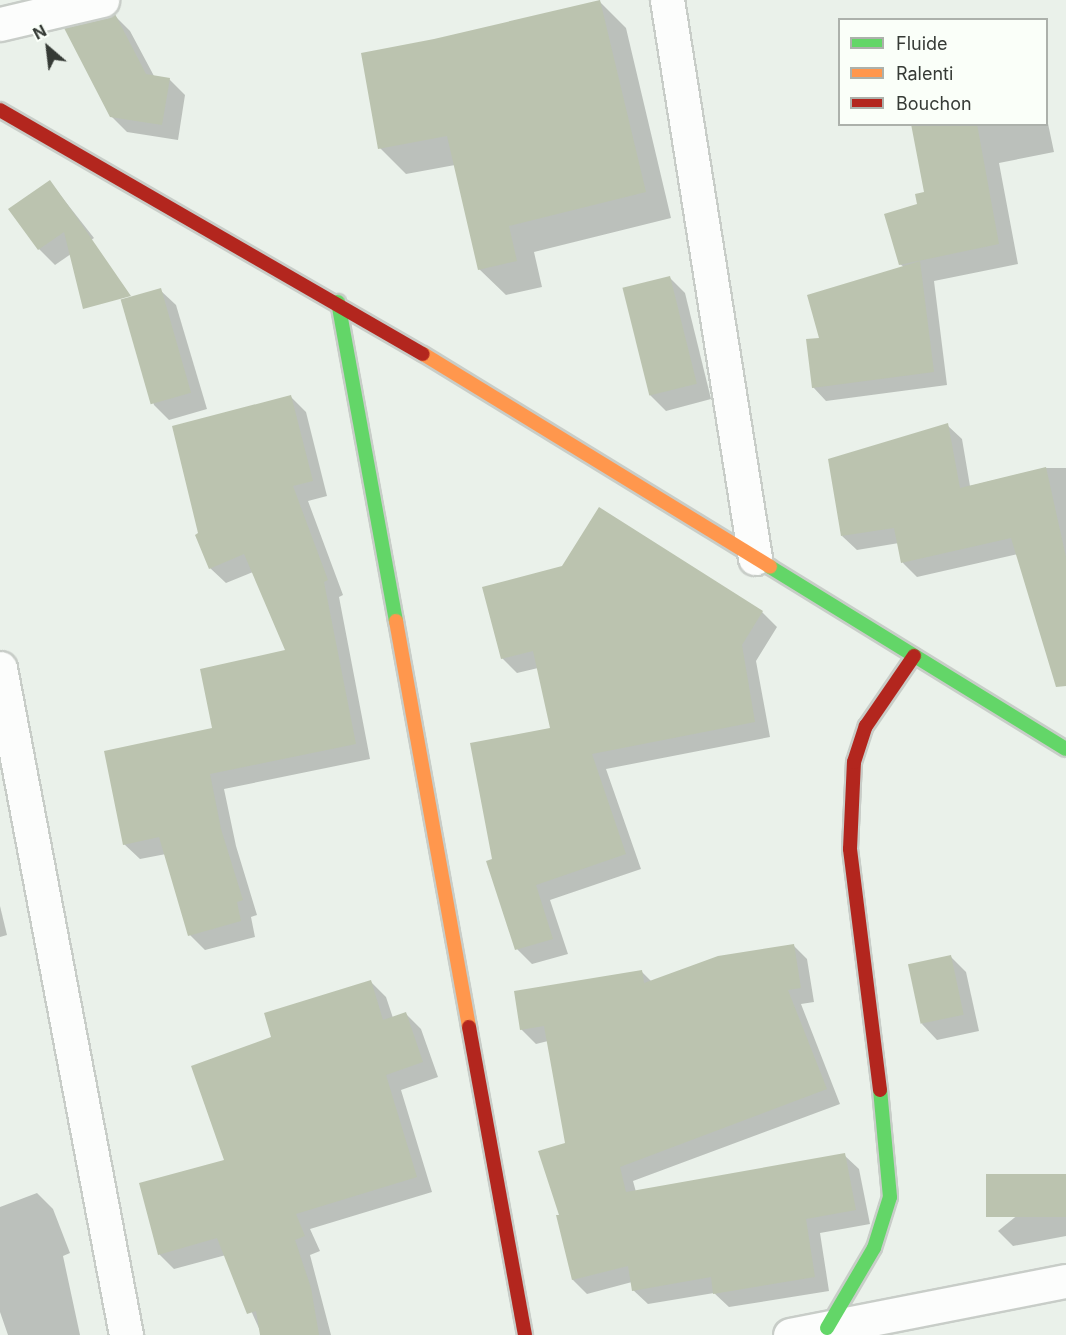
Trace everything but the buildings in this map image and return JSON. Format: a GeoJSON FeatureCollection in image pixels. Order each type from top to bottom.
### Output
{"type":"FeatureCollection","features":[{"type":"Feature","properties":{"kind":"street"},"geometry":{"type":"LineString","coordinates":[[0,24],[102,0]]}},
{"type":"Feature","properties":{"kind":"street"},"geometry":{"type":"LineString","coordinates":[[667,0],[755,558]]}},
{"type":"Feature","properties":{"kind":"street"},"geometry":{"type":"LineString","coordinates":[[0,110],[338,303],[1066,749]]}},
{"type":"Feature","properties":{"kind":"street"},"geometry":{"type":"LineString","coordinates":[[338,303],[525,1335]]}},
{"type":"Feature","properties":{"kind":"street"},"geometry":{"type":"LineString","coordinates":[[827,1328],[874,1248],[890,1197],[888,1149],[850,849],[854,762],[866,726],[914,656]]}},
{"type":"Feature","properties":{"kind":"street"},"geometry":{"type":"LineString","coordinates":[[0,668],[126,1335]]}},
{"type":"Feature","properties":{"kind":"street"},"geometry":{"type":"LineString","coordinates":[[790,1335],[1066,1281]]}},
{"type":"Feature","properties":{"kind":"traffic: fast"},"geometry":{"type":"LineString","coordinates":[[338,302],[396,621]]}},
{"type":"Feature","properties":{"kind":"traffic: fast"},"geometry":{"type":"LineString","coordinates":[[770,567],[1066,749]]}},
{"type":"Feature","properties":{"kind":"traffic: fast"},"geometry":{"type":"LineString","coordinates":[[827,1328],[874,1248],[890,1197],[880,1090]]}},
{"type":"Feature","properties":{"kind":"traffic: slow"},"geometry":{"type":"LineString","coordinates":[[423,354],[770,567]]}},
{"type":"Feature","properties":{"kind":"traffic: slow"},"geometry":{"type":"LineString","coordinates":[[396,621],[469,1027]]}},
{"type":"Feature","properties":{"kind":"traffic: jam"},"geometry":{"type":"LineString","coordinates":[[0,110],[423,354]]}},
{"type":"Feature","properties":{"kind":"traffic: jam"},"geometry":{"type":"LineString","coordinates":[[880,1090],[850,849],[854,762],[866,726],[914,656]]}},
{"type":"Feature","properties":{"kind":"traffic: jam"},"geometry":{"type":"LineString","coordinates":[[469,1027],[525,1335]]}}]}
